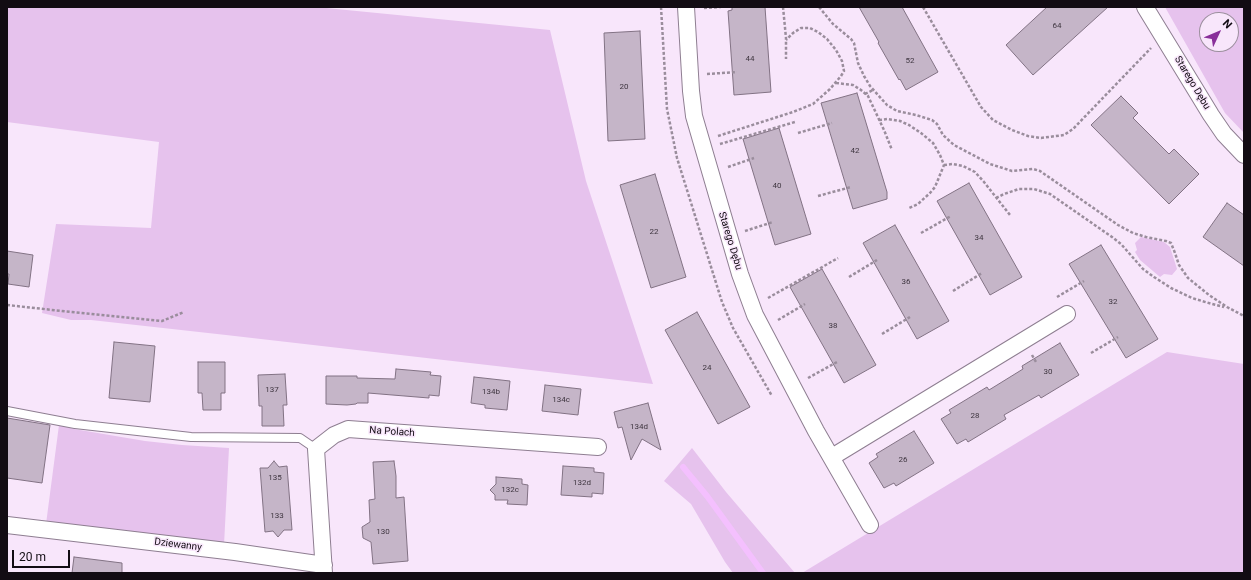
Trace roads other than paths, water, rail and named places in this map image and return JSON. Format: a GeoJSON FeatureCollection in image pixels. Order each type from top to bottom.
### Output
{"type":"FeatureCollection","features":[{"type":"Feature","properties":{"kind":"street","name":"Starego Dębu"},"geometry":{"type":"LineString","coordinates":[[693,7],[691,91],[694,116],[740,274],[755,315],[870,525]]}},
{"type":"Feature","properties":{"kind":"street","name":"Starego Dębu"},"geometry":{"type":"LineString","coordinates":[[1145,7],[1211,115],[1224,134],[1244,155]]}},
{"type":"Feature","properties":{"kind":"street"},"geometry":{"type":"LineString","coordinates":[[832,457],[1067,314]]}},
{"type":"Feature","properties":{"kind":"street","name":"Na Polach"},"geometry":{"type":"LineString","coordinates":[[316,449],[334,435],[348,429],[598,447]]}},
{"type":"Feature","properties":{"kind":"street"},"geometry":{"type":"LineString","coordinates":[[316,449],[324,569]]}},
{"type":"Feature","properties":{"kind":"street","name":"Dziewanny"},"geometry":{"type":"LineString","coordinates":[[7,525],[235,552],[324,569]]}},
{"type":"Feature","properties":{"kind":"lane"},"geometry":{"type":"LineString","coordinates":[[7,411],[75,424],[191,437],[300,438],[316,449]]}},
{"type":"Feature","properties":{"kind":"waterway"},"geometry":{"type":"LineString","coordinates":[[683,467],[707,496],[763,573]]}}]}
